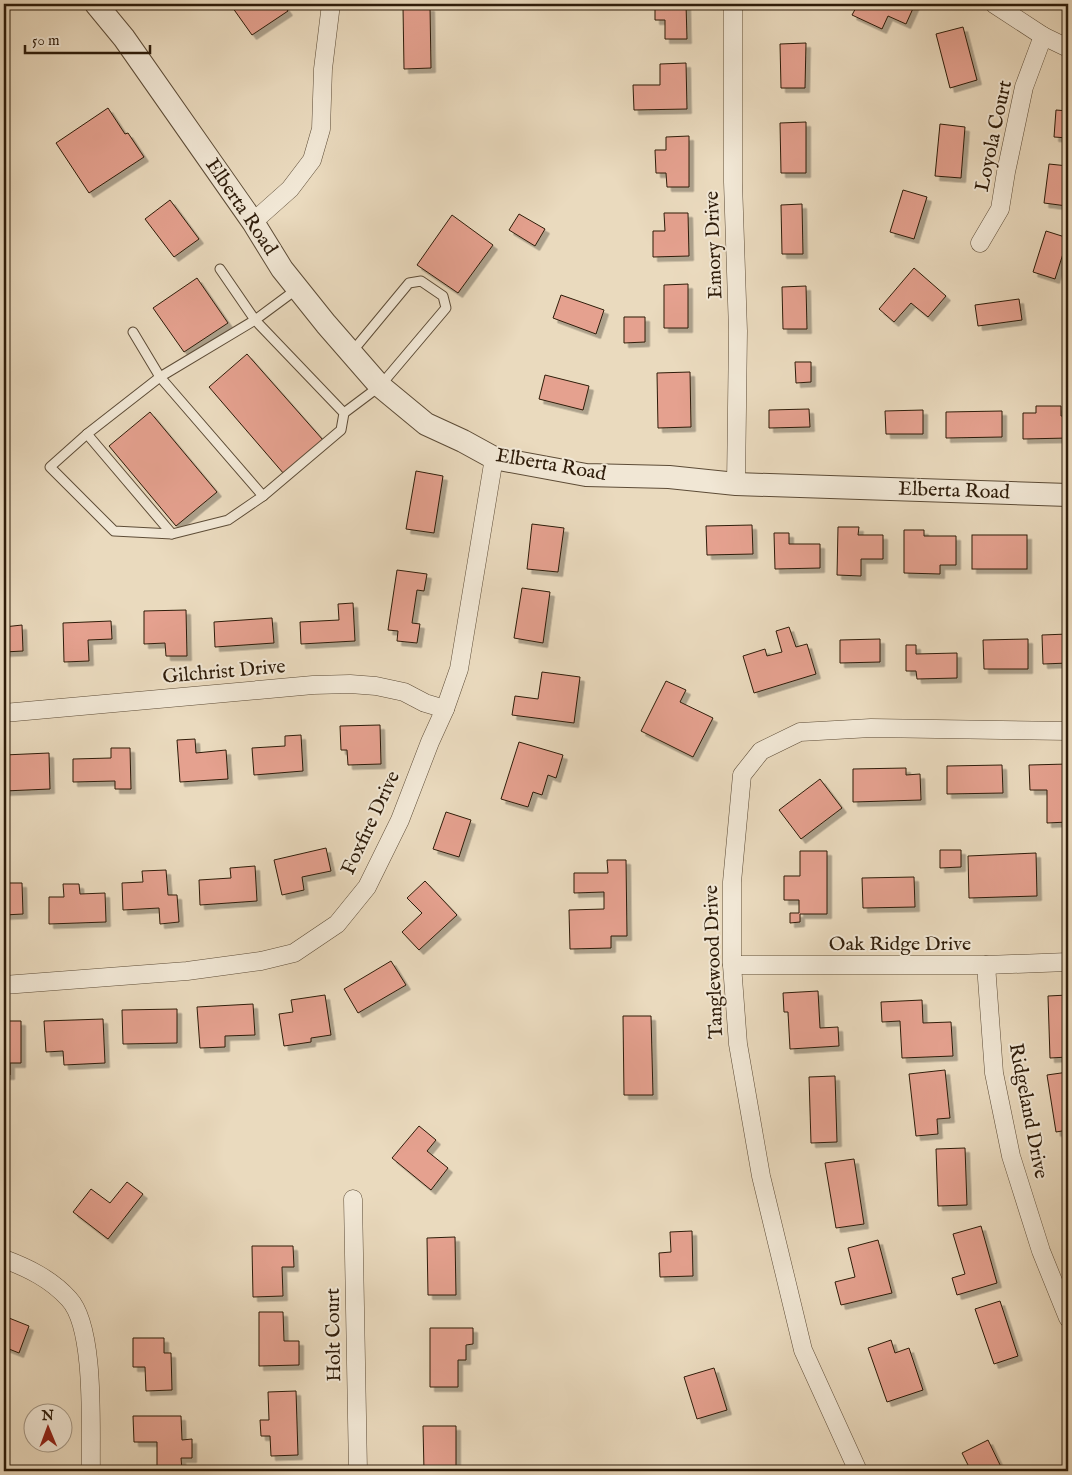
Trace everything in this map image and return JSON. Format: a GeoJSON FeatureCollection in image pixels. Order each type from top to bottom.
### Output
{"type":"FeatureCollection","features":[{"type":"Feature","properties":{"kind":"street","name":"Elberta Road"},"geometry":{"type":"LineString","coordinates":[[96,4],[124,38],[253,222],[282,269],[380,386],[426,424],[464,441],[494,458],[586,475],[669,477],[736,484],[1068,494]]}},
{"type":"Feature","properties":{"kind":"street"},"geometry":{"type":"LineString","coordinates":[[253,222],[290,189],[312,160],[321,129],[323,70],[331,4]]}},
{"type":"Feature","properties":{"kind":"street","name":"Emory Drive"},"geometry":{"type":"LineString","coordinates":[[733,4],[733,182],[738,331],[736,484]]}},
{"type":"Feature","properties":{"kind":"street"},"geometry":{"type":"LineString","coordinates":[[994,4],[1043,36],[1068,48]]}},
{"type":"Feature","properties":{"kind":"street","name":"Loyola Court"},"geometry":{"type":"LineString","coordinates":[[980,243],[1000,209],[1024,87],[1043,36]]}},
{"type":"Feature","properties":{"kind":"street","name":"Foxfire Drive"},"geometry":{"type":"LineString","coordinates":[[4,985],[187,970],[261,961],[294,953],[337,924],[367,887],[400,820],[430,742],[445,710],[459,669],[494,458]]}},
{"type":"Feature","properties":{"kind":"street","name":"Gilchrist Drive"},"geometry":{"type":"LineString","coordinates":[[4,713],[350,684],[404,692],[425,703],[445,710]]}},
{"type":"Feature","properties":{"kind":"street","name":"Tanglewood Drive"},"geometry":{"type":"LineString","coordinates":[[858,1471],[803,1350],[761,1176],[738,1044],[732,965],[732,882],[742,775],[761,751],[800,732],[871,728],[1068,730]]}},
{"type":"Feature","properties":{"kind":"street","name":"Oak Ridge Drive"},"geometry":{"type":"LineString","coordinates":[[732,965],[986,965],[1068,962]]}},
{"type":"Feature","properties":{"kind":"street","name":"Ridgeland Drive"},"geometry":{"type":"LineString","coordinates":[[986,965],[994,1073],[1011,1156],[1041,1251],[1068,1318]]}},
{"type":"Feature","properties":{"kind":"street","name":"Holt Court"},"geometry":{"type":"LineString","coordinates":[[353,1199],[358,1471]]}},
{"type":"Feature","properties":{"kind":"street"},"geometry":{"type":"LineString","coordinates":[[4,1259],[26,1267],[47,1280],[70,1300],[81,1321],[89,1366],[91,1471]]}},
{"type":"Feature","properties":{"kind":"lane"},"geometry":{"type":"LineString","coordinates":[[220,269],[255,320],[344,414]]}},
{"type":"Feature","properties":{"kind":"lane"},"geometry":{"type":"LineString","coordinates":[[298,289],[255,320],[160,377],[87,434],[50,467],[114,531],[172,534],[228,520],[263,496],[341,430],[344,414],[380,386],[446,308],[443,296],[421,281],[409,283],[351,353]]}},
{"type":"Feature","properties":{"kind":"lane"},"geometry":{"type":"LineString","coordinates":[[133,332],[160,377],[263,496]]}},
{"type":"Feature","properties":{"kind":"lane"},"geometry":{"type":"LineString","coordinates":[[87,434],[172,534]]}},
{"type":"Feature","properties":{"kind":"building"},"geometry":{"type":"Polygon","coordinates":[[[230,4],[283,4],[288,11],[252,35],[230,4]]]}},
{"type":"Feature","properties":{"kind":"building"},"geometry":{"type":"Polygon","coordinates":[[[655,4],[686,4],[687,39],[665,39],[665,20],[655,20],[655,4]]]}},
{"type":"Feature","properties":{"kind":"building"},"geometry":{"type":"Polygon","coordinates":[[[858,4],[915,4],[906,24],[888,16],[882,29],[852,15],[858,4]]]}},
{"type":"Feature","properties":{"kind":"building"},"geometry":{"type":"Polygon","coordinates":[[[403,7],[430,7],[431,68],[404,69],[403,7]]]}},
{"type":"Feature","properties":{"kind":"building"},"geometry":{"type":"Polygon","coordinates":[[[963,27],[977,80],[950,88],[936,34],[963,27]]]}},
{"type":"Feature","properties":{"kind":"building"},"geometry":{"type":"Polygon","coordinates":[[[806,43],[805,88],[781,88],[780,44],[806,43]]]}},
{"type":"Feature","properties":{"kind":"building"},"geometry":{"type":"Polygon","coordinates":[[[686,63],[687,109],[634,110],[633,85],[660,85],[660,64],[686,63]]]}},
{"type":"Feature","properties":{"kind":"building"},"geometry":{"type":"Polygon","coordinates":[[[108,108],[125,134],[128,133],[144,157],[89,193],[56,143],[108,108]]]}},
{"type":"Feature","properties":{"kind":"building"},"geometry":{"type":"Polygon","coordinates":[[[1056,110],[1068,111],[1068,138],[1054,137],[1056,110]]]}},
{"type":"Feature","properties":{"kind":"building"},"geometry":{"type":"Polygon","coordinates":[[[806,122],[806,173],[781,173],[780,123],[806,122]]]}},
{"type":"Feature","properties":{"kind":"building"},"geometry":{"type":"Polygon","coordinates":[[[940,124],[965,127],[961,178],[935,176],[940,124]]]}},
{"type":"Feature","properties":{"kind":"building"},"geometry":{"type":"Polygon","coordinates":[[[689,136],[689,187],[667,187],[666,173],[656,173],[655,150],[666,150],[666,137],[689,136]]]}},
{"type":"Feature","properties":{"kind":"building"},"geometry":{"type":"Polygon","coordinates":[[[1049,164],[1068,166],[1067,206],[1044,203],[1049,164]]]}},
{"type":"Feature","properties":{"kind":"building"},"geometry":{"type":"Polygon","coordinates":[[[903,190],[927,197],[914,239],[890,232],[903,190]]]}},
{"type":"Feature","properties":{"kind":"building"},"geometry":{"type":"Polygon","coordinates":[[[170,200],[199,239],[174,257],[145,219],[170,200]]]}},
{"type":"Feature","properties":{"kind":"building"},"geometry":{"type":"Polygon","coordinates":[[[802,204],[803,254],[782,254],[781,205],[802,204]]]}},
{"type":"Feature","properties":{"kind":"building"},"geometry":{"type":"Polygon","coordinates":[[[664,213],[688,213],[689,256],[653,257],[653,231],[665,231],[664,213]]]}},
{"type":"Feature","properties":{"kind":"building"},"geometry":{"type":"Polygon","coordinates":[[[519,214],[545,229],[535,246],[509,230],[519,214]]]}},
{"type":"Feature","properties":{"kind":"building"},"geometry":{"type":"Polygon","coordinates":[[[452,215],[493,245],[458,293],[417,265],[452,215]]]}},
{"type":"Feature","properties":{"kind":"building"},"geometry":{"type":"Polygon","coordinates":[[[1046,231],[1068,238],[1055,279],[1033,272],[1046,231]]]}},
{"type":"Feature","properties":{"kind":"building"},"geometry":{"type":"Polygon","coordinates":[[[914,268],[946,296],[928,317],[911,303],[894,322],[879,309],[914,268]]]}},
{"type":"Feature","properties":{"kind":"building"},"geometry":{"type":"Polygon","coordinates":[[[197,278],[228,323],[184,352],[153,308],[197,278]]]}},
{"type":"Feature","properties":{"kind":"building"},"geometry":{"type":"Polygon","coordinates":[[[688,284],[688,328],[664,328],[664,285],[688,284]]]}},
{"type":"Feature","properties":{"kind":"building"},"geometry":{"type":"Polygon","coordinates":[[[806,286],[807,329],[783,329],[782,287],[806,286]]]}},
{"type":"Feature","properties":{"kind":"building"},"geometry":{"type":"Polygon","coordinates":[[[561,295],[604,310],[596,334],[553,318],[561,295]]]}},
{"type":"Feature","properties":{"kind":"building"},"geometry":{"type":"Polygon","coordinates":[[[1019,299],[1022,320],[978,326],[975,305],[1019,299]]]}},
{"type":"Feature","properties":{"kind":"building"},"geometry":{"type":"Polygon","coordinates":[[[624,317],[645,317],[645,342],[624,343],[624,317]]]}},
{"type":"Feature","properties":{"kind":"building"},"geometry":{"type":"Polygon","coordinates":[[[247,354],[323,440],[284,474],[209,387],[247,354]]]}},
{"type":"Feature","properties":{"kind":"building"},"geometry":{"type":"Polygon","coordinates":[[[795,362],[811,362],[811,382],[796,383],[795,362]]]}},
{"type":"Feature","properties":{"kind":"building"},"geometry":{"type":"Polygon","coordinates":[[[690,372],[691,427],[658,428],[657,373],[690,372]]]}},
{"type":"Feature","properties":{"kind":"building"},"geometry":{"type":"Polygon","coordinates":[[[545,375],[589,386],[583,410],[539,399],[545,375]]]}},
{"type":"Feature","properties":{"kind":"building"},"geometry":{"type":"Polygon","coordinates":[[[1036,406],[1061,406],[1061,416],[1068,416],[1068,438],[1023,439],[1023,413],[1036,413],[1036,406]]]}},
{"type":"Feature","properties":{"kind":"building"},"geometry":{"type":"Polygon","coordinates":[[[809,409],[810,427],[769,428],[769,410],[809,409]]]}},
{"type":"Feature","properties":{"kind":"building"},"geometry":{"type":"Polygon","coordinates":[[[923,410],[923,434],[886,434],[885,411],[923,410]]]}},
{"type":"Feature","properties":{"kind":"building"},"geometry":{"type":"Polygon","coordinates":[[[1002,411],[1002,437],[946,438],[946,412],[1002,411]]]}},
{"type":"Feature","properties":{"kind":"building"},"geometry":{"type":"Polygon","coordinates":[[[150,412],[217,492],[176,526],[109,446],[150,412]]]}},
{"type":"Feature","properties":{"kind":"building"},"geometry":{"type":"Polygon","coordinates":[[[416,471],[443,476],[434,533],[406,529],[416,471]]]}},
{"type":"Feature","properties":{"kind":"building"},"geometry":{"type":"Polygon","coordinates":[[[532,524],[564,528],[558,572],[527,569],[532,524]]]}},
{"type":"Feature","properties":{"kind":"building"},"geometry":{"type":"Polygon","coordinates":[[[752,525],[753,554],[707,555],[706,526],[752,525]]]}},
{"type":"Feature","properties":{"kind":"building"},"geometry":{"type":"Polygon","coordinates":[[[838,527],[859,527],[858,535],[883,535],[883,559],[861,559],[861,576],[837,575],[838,527]]]}},
{"type":"Feature","properties":{"kind":"building"},"geometry":{"type":"Polygon","coordinates":[[[904,530],[924,530],[924,536],[956,536],[956,565],[940,565],[940,574],[904,573],[904,530]]]}},
{"type":"Feature","properties":{"kind":"building"},"geometry":{"type":"Polygon","coordinates":[[[774,533],[789,533],[789,544],[820,544],[820,568],[775,569],[774,533]]]}},
{"type":"Feature","properties":{"kind":"building"},"geometry":{"type":"Polygon","coordinates":[[[972,535],[1027,535],[1027,569],[972,569],[972,535]]]}},
{"type":"Feature","properties":{"kind":"building"},"geometry":{"type":"Polygon","coordinates":[[[397,570],[427,574],[424,591],[417,590],[412,623],[420,624],[417,643],[397,641],[398,631],[388,630],[397,570]]]}},
{"type":"Feature","properties":{"kind":"building"},"geometry":{"type":"Polygon","coordinates":[[[522,588],[550,592],[543,643],[514,638],[522,588]]]}},
{"type":"Feature","properties":{"kind":"building"},"geometry":{"type":"Polygon","coordinates":[[[353,603],[355,641],[301,644],[300,622],[339,620],[338,604],[353,603]]]}},
{"type":"Feature","properties":{"kind":"building"},"geometry":{"type":"Polygon","coordinates":[[[186,610],[187,656],[166,656],[165,643],[144,644],[144,611],[186,610]]]}},
{"type":"Feature","properties":{"kind":"building"},"geometry":{"type":"Polygon","coordinates":[[[272,618],[274,643],[215,647],[214,622],[272,618]]]}},
{"type":"Feature","properties":{"kind":"building"},"geometry":{"type":"Polygon","coordinates":[[[111,621],[112,639],[88,640],[89,661],[64,662],[63,623],[111,621]]]}},
{"type":"Feature","properties":{"kind":"building"},"geometry":{"type":"Polygon","coordinates":[[[22,625],[23,651],[4,652],[4,627],[22,625]]]}},
{"type":"Feature","properties":{"kind":"building"},"geometry":{"type":"Polygon","coordinates":[[[789,627],[796,647],[807,644],[816,674],[754,693],[743,656],[765,649],[767,656],[782,652],[776,631],[789,627]]]}},
{"type":"Feature","properties":{"kind":"building"},"geometry":{"type":"Polygon","coordinates":[[[1068,634],[1068,663],[1043,664],[1042,635],[1068,634]]]}},
{"type":"Feature","properties":{"kind":"building"},"geometry":{"type":"Polygon","coordinates":[[[880,639],[880,662],[840,663],[840,640],[880,639]]]}},
{"type":"Feature","properties":{"kind":"building"},"geometry":{"type":"Polygon","coordinates":[[[1028,639],[1028,669],[984,669],[983,640],[1028,639]]]}},
{"type":"Feature","properties":{"kind":"building"},"geometry":{"type":"Polygon","coordinates":[[[906,645],[916,645],[916,654],[957,653],[957,678],[917,679],[916,671],[906,671],[906,645]]]}},
{"type":"Feature","properties":{"kind":"building"},"geometry":{"type":"Polygon","coordinates":[[[542,672],[580,677],[574,723],[512,715],[515,696],[538,699],[542,672]]]}},
{"type":"Feature","properties":{"kind":"building"},"geometry":{"type":"Polygon","coordinates":[[[666,681],[686,690],[680,702],[713,718],[693,757],[641,731],[666,681]]]}},
{"type":"Feature","properties":{"kind":"building"},"geometry":{"type":"Polygon","coordinates":[[[380,725],[381,764],[348,765],[347,750],[341,750],[340,726],[380,725]]]}},
{"type":"Feature","properties":{"kind":"building"},"geometry":{"type":"Polygon","coordinates":[[[301,735],[303,771],[254,775],[252,748],[285,746],[285,736],[301,735]]]}},
{"type":"Feature","properties":{"kind":"building"},"geometry":{"type":"Polygon","coordinates":[[[195,739],[196,753],[226,750],[228,779],[180,782],[177,740],[195,739]]]}},
{"type":"Feature","properties":{"kind":"building"},"geometry":{"type":"Polygon","coordinates":[[[519,742],[563,755],[556,778],[548,775],[542,795],[533,792],[528,807],[501,799],[519,742]]]}},
{"type":"Feature","properties":{"kind":"building"},"geometry":{"type":"Polygon","coordinates":[[[111,748],[130,748],[131,789],[115,789],[115,781],[73,782],[73,759],[111,758],[111,748]]]}},
{"type":"Feature","properties":{"kind":"building"},"geometry":{"type":"Polygon","coordinates":[[[49,753],[50,789],[4,791],[4,755],[49,753]]]}},
{"type":"Feature","properties":{"kind":"building"},"geometry":{"type":"Polygon","coordinates":[[[1068,764],[1068,822],[1047,823],[1047,790],[1030,790],[1029,765],[1068,764]]]}},
{"type":"Feature","properties":{"kind":"building"},"geometry":{"type":"Polygon","coordinates":[[[1002,765],[1003,793],[947,794],[947,766],[1002,765]]]}},
{"type":"Feature","properties":{"kind":"building"},"geometry":{"type":"Polygon","coordinates":[[[906,768],[906,775],[920,774],[921,800],[853,802],[853,769],[906,768]]]}},
{"type":"Feature","properties":{"kind":"building"},"geometry":{"type":"Polygon","coordinates":[[[820,779],[842,808],[801,839],[779,810],[820,779]]]}},
{"type":"Feature","properties":{"kind":"building"},"geometry":{"type":"Polygon","coordinates":[[[446,812],[471,820],[459,857],[433,849],[446,812]]]}},
{"type":"Feature","properties":{"kind":"building"},"geometry":{"type":"Polygon","coordinates":[[[326,848],[331,871],[302,877],[304,890],[282,895],[274,860],[326,848]]]}},
{"type":"Feature","properties":{"kind":"building"},"geometry":{"type":"Polygon","coordinates":[[[940,850],[961,850],[961,867],[940,868],[940,850]]]}},
{"type":"Feature","properties":{"kind":"building"},"geometry":{"type":"Polygon","coordinates":[[[800,851],[827,851],[827,914],[800,914],[800,922],[790,923],[790,913],[799,913],[799,900],[784,900],[784,876],[800,876],[800,851]]]}},
{"type":"Feature","properties":{"kind":"building"},"geometry":{"type":"Polygon","coordinates":[[[1036,853],[1037,896],[969,898],[968,856],[1036,853]]]}},
{"type":"Feature","properties":{"kind":"building"},"geometry":{"type":"Polygon","coordinates":[[[607,860],[626,860],[627,936],[611,936],[611,948],[570,949],[569,910],[604,909],[604,892],[574,893],[574,873],[608,873],[607,860]]]}},
{"type":"Feature","properties":{"kind":"building"},"geometry":{"type":"Polygon","coordinates":[[[255,866],[257,901],[200,905],[199,880],[231,878],[230,868],[255,866]]]}},
{"type":"Feature","properties":{"kind":"building"},"geometry":{"type":"Polygon","coordinates":[[[166,870],[168,895],[177,895],[179,922],[160,924],[159,908],[123,910],[122,883],[143,882],[142,871],[166,870]]]}},
{"type":"Feature","properties":{"kind":"building"},"geometry":{"type":"Polygon","coordinates":[[[914,877],[915,907],[863,908],[862,878],[914,877]]]}},
{"type":"Feature","properties":{"kind":"building"},"geometry":{"type":"Polygon","coordinates":[[[425,881],[457,915],[419,950],[402,932],[422,913],[407,898],[425,881]]]}},
{"type":"Feature","properties":{"kind":"building"},"geometry":{"type":"Polygon","coordinates":[[[4,883],[22,883],[23,914],[4,915],[4,883]]]}},
{"type":"Feature","properties":{"kind":"building"},"geometry":{"type":"Polygon","coordinates":[[[63,884],[79,884],[80,894],[105,893],[106,922],[49,924],[49,897],[64,897],[63,884]]]}},
{"type":"Feature","properties":{"kind":"building"},"geometry":{"type":"Polygon","coordinates":[[[391,961],[406,985],[358,1013],[344,989],[391,961]]]}},
{"type":"Feature","properties":{"kind":"building"},"geometry":{"type":"Polygon","coordinates":[[[818,991],[820,1028],[838,1027],[839,1046],[790,1049],[788,1012],[784,1012],[783,993],[818,991]]]}},
{"type":"Feature","properties":{"kind":"building"},"geometry":{"type":"Polygon","coordinates":[[[325,995],[331,1035],[311,1038],[311,1042],[284,1046],[279,1014],[293,1012],[291,1000],[325,995]]]}},
{"type":"Feature","properties":{"kind":"building"},"geometry":{"type":"Polygon","coordinates":[[[1068,995],[1068,1057],[1050,1058],[1048,996],[1068,995]]]}},
{"type":"Feature","properties":{"kind":"building"},"geometry":{"type":"Polygon","coordinates":[[[922,1000],[923,1023],[951,1022],[953,1056],[902,1058],[900,1021],[882,1022],[881,1002],[922,1000]]]}},
{"type":"Feature","properties":{"kind":"building"},"geometry":{"type":"Polygon","coordinates":[[[253,1004],[255,1035],[225,1036],[225,1047],[200,1048],[197,1007],[253,1004]]]}},
{"type":"Feature","properties":{"kind":"building"},"geometry":{"type":"Polygon","coordinates":[[[177,1009],[177,1043],[123,1044],[122,1010],[177,1009]]]}},
{"type":"Feature","properties":{"kind":"building"},"geometry":{"type":"Polygon","coordinates":[[[623,1016],[651,1016],[653,1095],[624,1095],[623,1016]]]}},
{"type":"Feature","properties":{"kind":"building"},"geometry":{"type":"Polygon","coordinates":[[[103,1019],[105,1063],[64,1065],[63,1051],[46,1052],[44,1021],[103,1019]]]}},
{"type":"Feature","properties":{"kind":"building"},"geometry":{"type":"Polygon","coordinates":[[[5,1021],[21,1021],[21,1063],[10,1063],[10,1075],[4,1075],[5,1021]]]}},
{"type":"Feature","properties":{"kind":"building"},"geometry":{"type":"Polygon","coordinates":[[[945,1070],[950,1118],[937,1119],[938,1134],[916,1136],[909,1074],[945,1070]]]}},
{"type":"Feature","properties":{"kind":"building"},"geometry":{"type":"Polygon","coordinates":[[[1068,1072],[1068,1130],[1056,1132],[1047,1075],[1068,1072]]]}},
{"type":"Feature","properties":{"kind":"building"},"geometry":{"type":"Polygon","coordinates":[[[835,1076],[837,1142],[811,1143],[809,1077],[835,1076]]]}},
{"type":"Feature","properties":{"kind":"building"},"geometry":{"type":"Polygon","coordinates":[[[419,1126],[436,1140],[427,1151],[448,1168],[431,1190],[392,1158],[419,1126]]]}},
{"type":"Feature","properties":{"kind":"building"},"geometry":{"type":"Polygon","coordinates":[[[965,1148],[967,1205],[938,1206],[936,1149],[965,1148]]]}},
{"type":"Feature","properties":{"kind":"building"},"geometry":{"type":"Polygon","coordinates":[[[854,1159],[864,1224],[836,1228],[825,1163],[854,1159]]]}},
{"type":"Feature","properties":{"kind":"building"},"geometry":{"type":"Polygon","coordinates":[[[127,1182],[143,1194],[108,1239],[73,1212],[91,1189],[110,1203],[127,1182]]]}},
{"type":"Feature","properties":{"kind":"building"},"geometry":{"type":"Polygon","coordinates":[[[981,1226],[997,1283],[957,1295],[952,1278],[965,1274],[953,1234],[981,1226]]]}},
{"type":"Feature","properties":{"kind":"building"},"geometry":{"type":"Polygon","coordinates":[[[692,1231],[693,1276],[660,1277],[659,1253],[671,1252],[670,1232],[692,1231]]]}},
{"type":"Feature","properties":{"kind":"building"},"geometry":{"type":"Polygon","coordinates":[[[455,1237],[456,1295],[428,1295],[427,1238],[455,1237]]]}},
{"type":"Feature","properties":{"kind":"building"},"geometry":{"type":"Polygon","coordinates":[[[878,1240],[892,1293],[841,1305],[835,1282],[855,1277],[848,1248],[878,1240]]]}},
{"type":"Feature","properties":{"kind":"building"},"geometry":{"type":"Polygon","coordinates":[[[252,1246],[293,1246],[294,1267],[282,1267],[283,1296],[253,1297],[252,1246]]]}},
{"type":"Feature","properties":{"kind":"building"},"geometry":{"type":"Polygon","coordinates":[[[1000,1301],[1018,1356],[994,1364],[975,1309],[1000,1301]]]}},
{"type":"Feature","properties":{"kind":"building"},"geometry":{"type":"Polygon","coordinates":[[[259,1312],[283,1312],[284,1341],[299,1341],[299,1365],[259,1366],[259,1312]]]}},
{"type":"Feature","properties":{"kind":"building"},"geometry":{"type":"Polygon","coordinates":[[[4,1316],[29,1326],[19,1353],[4,1347],[4,1316]]]}},
{"type":"Feature","properties":{"kind":"building"},"geometry":{"type":"Polygon","coordinates":[[[430,1328],[473,1328],[473,1344],[466,1345],[466,1360],[458,1360],[458,1387],[430,1387],[430,1328]]]}},
{"type":"Feature","properties":{"kind":"building"},"geometry":{"type":"Polygon","coordinates":[[[133,1338],[164,1338],[164,1353],[171,1353],[172,1390],[146,1391],[145,1367],[133,1367],[133,1338]]]}},
{"type":"Feature","properties":{"kind":"building"},"geometry":{"type":"Polygon","coordinates":[[[891,1340],[895,1353],[909,1348],[923,1390],[887,1402],[868,1348],[891,1340]]]}},
{"type":"Feature","properties":{"kind":"building"},"geometry":{"type":"Polygon","coordinates":[[[714,1368],[727,1410],[697,1419],[684,1377],[714,1368]]]}},
{"type":"Feature","properties":{"kind":"building"},"geometry":{"type":"Polygon","coordinates":[[[296,1391],[298,1455],[271,1456],[270,1436],[261,1436],[260,1420],[269,1420],[268,1392],[296,1391]]]}},
{"type":"Feature","properties":{"kind":"building"},"geometry":{"type":"Polygon","coordinates":[[[133,1416],[181,1416],[182,1440],[192,1439],[192,1458],[181,1458],[182,1470],[157,1471],[157,1442],[134,1442],[133,1416]]]}},
{"type":"Feature","properties":{"kind":"building"},"geometry":{"type":"Polygon","coordinates":[[[423,1426],[456,1426],[456,1471],[424,1471],[423,1426]]]}},
{"type":"Feature","properties":{"kind":"building"},"geometry":{"type":"Polygon","coordinates":[[[988,1440],[1003,1471],[971,1471],[962,1453],[988,1440]]]}}]}
